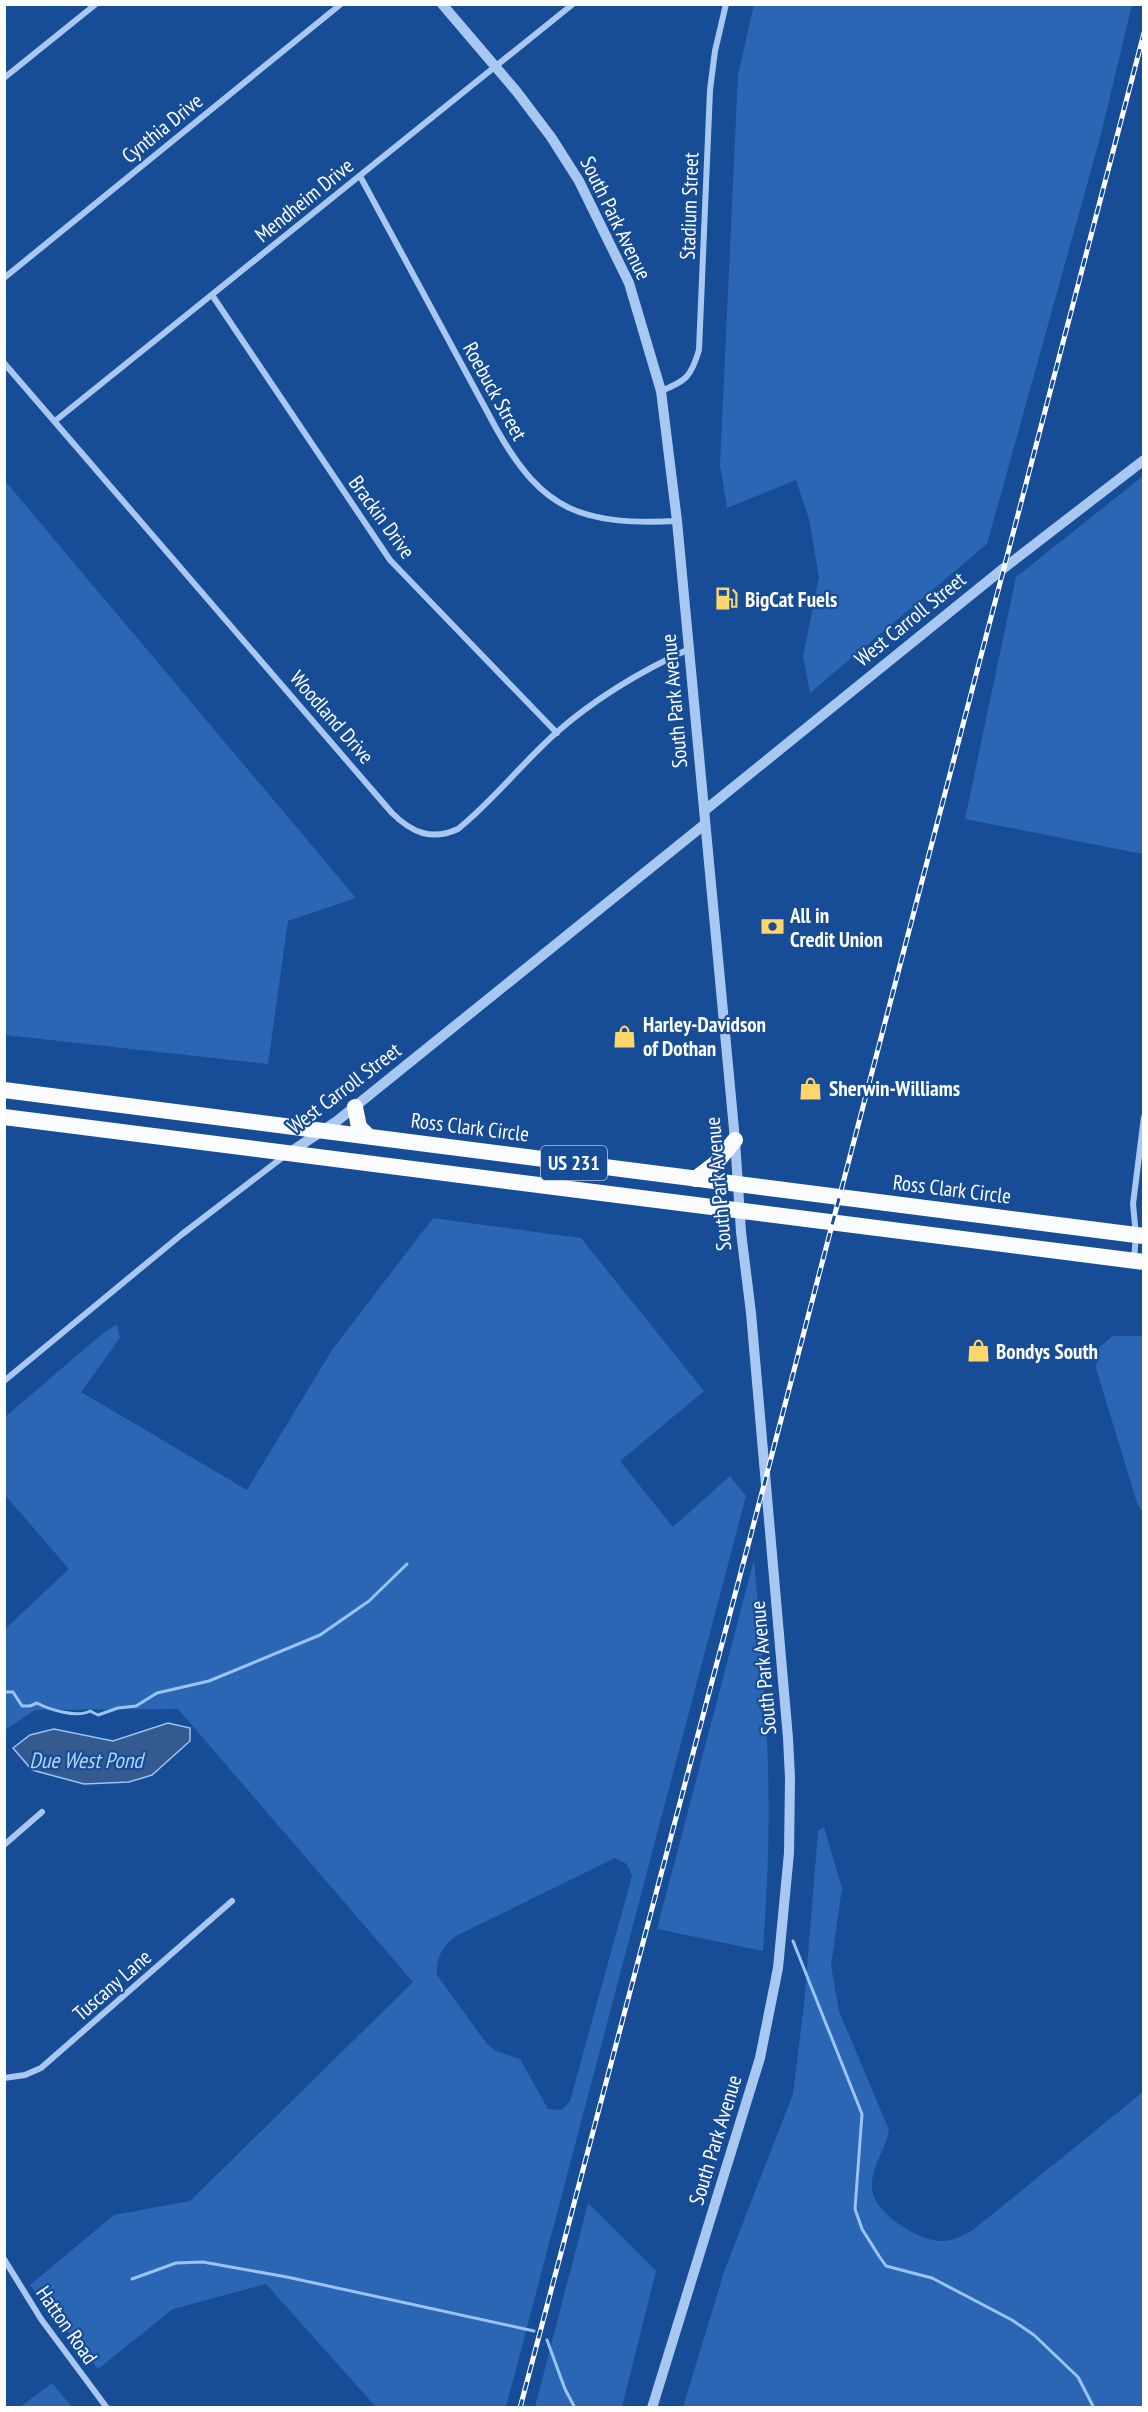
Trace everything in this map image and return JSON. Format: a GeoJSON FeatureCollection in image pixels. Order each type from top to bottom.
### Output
{"type":"FeatureCollection","features":[{"type":"Feature","properties":{"kind":"highway","name":"Ross Clark Circle"},"geometry":{"type":"LineString","coordinates":[[4,1090],[1140,1236]]}},
{"type":"Feature","properties":{"kind":"highway"},"geometry":{"type":"LineString","coordinates":[[355,1107],[359,1127],[368,1136]]}},
{"type":"Feature","properties":{"kind":"highway","name":"US 231"},"geometry":{"type":"LineString","coordinates":[[4,1117],[1138,1261]]}},
{"type":"Feature","properties":{"kind":"highway"},"geometry":{"type":"LineString","coordinates":[[695,1179],[716,1163],[735,1140]]}},
{"type":"Feature","properties":{"kind":"highway"},"geometry":{"type":"LineString","coordinates":[[448,1174],[452,1147]]}},
{"type":"Feature","properties":{"kind":"highway"},"geometry":{"type":"LineString","coordinates":[[611,1194],[614,1168]]}},
{"type":"Feature","properties":{"kind":"street"},"geometry":{"type":"LineString","coordinates":[[4,78],[96,4]]}},
{"type":"Feature","properties":{"kind":"street","name":"Cynthia Drive"},"geometry":{"type":"LineString","coordinates":[[4,278],[341,4]]}},
{"type":"Feature","properties":{"kind":"street","name":"South Park Avenue"},"geometry":{"type":"LineString","coordinates":[[442,4],[496,67],[551,137],[579,181],[629,283],[661,391],[677,521],[735,1140],[739,1211],[752,1324],[788,1738],[790,1818],[786,1900],[771,2008],[755,2077],[652,2408]]}},
{"type":"Feature","properties":{"kind":"street","name":"Mendheim Drive"},"geometry":{"type":"LineString","coordinates":[[54,422],[573,4]]}},
{"type":"Feature","properties":{"kind":"street","name":"Stadium Street"},"geometry":{"type":"LineString","coordinates":[[661,391],[688,377],[699,350],[710,90],[715,51],[726,4]]}},
{"type":"Feature","properties":{"kind":"street","name":"Roebuck Street"},"geometry":{"type":"LineString","coordinates":[[360,176],[496,428],[517,464],[527,476],[549,496],[591,517],[635,523],[677,521]]}},
{"type":"Feature","properties":{"kind":"street","name":"Brackin Drive"},"geometry":{"type":"LineString","coordinates":[[212,295],[390,560],[557,732]]}},
{"type":"Feature","properties":{"kind":"street","name":"Woodland Drive"},"geometry":{"type":"LineString","coordinates":[[4,363],[392,813],[408,828],[427,835],[439,835],[458,829],[557,732],[620,684],[689,649]]}},
{"type":"Feature","properties":{"kind":"street","name":"West Carroll Street"},"geometry":{"type":"LineString","coordinates":[[704,811],[1004,568],[1143,460]]}},
{"type":"Feature","properties":{"kind":"street","name":"West Carroll Street"},"geometry":{"type":"LineString","coordinates":[[4,1381],[181,1235],[288,1154],[355,1107],[705,824]]}},
{"type":"Feature","properties":{"kind":"street"},"geometry":{"type":"LineString","coordinates":[[1138,1261],[1140,1236],[1133,1204],[1143,1117]]}},
{"type":"Feature","properties":{"kind":"street"},"geometry":{"type":"LineString","coordinates":[[4,1845],[42,1812]]}},
{"type":"Feature","properties":{"kind":"street","name":"Tuscany Lane"},"geometry":{"type":"LineString","coordinates":[[4,2078],[25,2075],[41,2068],[232,1901]]}},
{"type":"Feature","properties":{"kind":"street","name":"Hatton Road"},"geometry":{"type":"LineString","coordinates":[[4,2259],[41,2319],[107,2408]]}},
{"type":"Feature","properties":{"kind":"shaded area"},"geometry":{"type":"Polygon","coordinates":[[[754,5],[1132,5],[1100,138],[987,544],[810,693],[803,656],[819,577],[809,519],[796,480],[727,508],[720,465],[738,75],[754,5]]]}},
{"type":"Feature","properties":{"kind":"shaded area"},"geometry":{"type":"Polygon","coordinates":[[[1143,476],[1143,854],[965,819],[1016,577],[1143,476]]]}},
{"type":"Feature","properties":{"kind":"shaded area"},"geometry":{"type":"Polygon","coordinates":[[[5,481],[356,898],[288,921],[268,1064],[5,1035],[5,481]]]}},
{"type":"Feature","properties":{"kind":"shaded area"},"geometry":{"type":"Polygon","coordinates":[[[433,1218],[581,1238],[704,1391],[620,1461],[673,1527],[730,1476],[746,1496],[506,2407],[376,2407],[266,2284],[173,2309],[98,2369],[30,2285],[114,2215],[190,2201],[413,1982],[178,1709],[35,1710],[5,1730],[5,1629],[69,1569],[5,1495],[5,1417],[102,1334],[117,1324],[120,1338],[81,1392],[247,1490],[332,1350],[433,1218]],[[615,1858],[456,1936],[447,1944],[439,1958],[437,1975],[487,2044],[496,2051],[520,2059],[548,2109],[562,2110],[570,2101],[632,1876],[627,1864],[615,1858]]]}},
{"type":"Feature","properties":{"kind":"shaded area"},"geometry":{"type":"Polygon","coordinates":[[[1112,1336],[1143,1336],[1143,1513],[1137,1503],[1096,1368],[1098,1349],[1112,1336]]]}},
{"type":"Feature","properties":{"kind":"shaded area"},"geometry":{"type":"Polygon","coordinates":[[[754,1560],[763,1670],[769,1818],[763,1951],[657,1929],[754,1560]]]}},
{"type":"Feature","properties":{"kind":"shaded area"},"geometry":{"type":"Polygon","coordinates":[[[824,1827],[842,1888],[831,1966],[839,2011],[889,2130],[874,2171],[872,2186],[874,2196],[887,2214],[907,2230],[929,2239],[953,2240],[973,2230],[1143,2092],[1143,2407],[683,2407],[725,2269],[793,2094],[804,2005],[818,1831],[824,1827]]]}},
{"type":"Feature","properties":{"kind":"shaded area"},"geometry":{"type":"Polygon","coordinates":[[[588,2203],[656,2271],[622,2407],[535,2407],[588,2203]]]}},
{"type":"Feature","properties":{"kind":"shaded area"},"geometry":{"type":"Polygon","coordinates":[[[52,2383],[72,2407],[20,2407],[52,2383]]]}},
{"type":"Feature","properties":{"kind":"water","name":"Due West Pond"},"geometry":{"type":"Polygon","coordinates":[[[168,1723],[190,1728],[190,1741],[152,1775],[129,1782],[84,1784],[32,1770],[13,1748],[30,1735],[54,1729],[113,1741],[168,1723]]]}},
{"type":"Feature","properties":{"kind":"waterway"},"geometry":{"type":"LineString","coordinates":[[4,1692],[13,1692],[22,1706],[37,1703],[56,1710],[78,1714],[90,1711],[98,1715],[118,1708],[136,1706],[157,1693],[209,1681],[320,1635],[369,1601],[407,1564]]}},
{"type":"Feature","properties":{"kind":"waterway"},"geometry":{"type":"LineString","coordinates":[[793,1941],[862,2114],[855,2209],[862,2229],[879,2256],[886,2266],[932,2278],[1012,2320],[1034,2335],[1078,2377],[1094,2408]]}},
{"type":"Feature","properties":{"kind":"waterway"},"geometry":{"type":"LineString","coordinates":[[132,2279],[176,2263],[203,2262],[287,2277],[534,2331]]}},
{"type":"Feature","properties":{"kind":"waterway"},"geometry":{"type":"LineString","coordinates":[[547,2340],[565,2389],[575,2408]]}},
{"type":"Feature","properties":{"kind":"railway"},"geometry":{"type":"LineString","coordinates":[[520,2408],[1144,33]]}},
{"type":"Feature","properties":{"kind":"place","name":"BigCat Fuels"},"geometry":{"type":"Point","coordinates":[727,599]}},
{"type":"Feature","properties":{"kind":"place","name":"All in Credit Union"},"geometry":{"type":"Point","coordinates":[772,927]}},
{"type":"Feature","properties":{"kind":"place","name":"Harley-Davidson of Dothan"},"geometry":{"type":"Point","coordinates":[625,1036]}},
{"type":"Feature","properties":{"kind":"place","name":"Sherwin-Williams"},"geometry":{"type":"Point","coordinates":[811,1088]}},
{"type":"Feature","properties":{"kind":"place","name":"Bondys South"},"geometry":{"type":"Point","coordinates":[978,1351]}}]}
